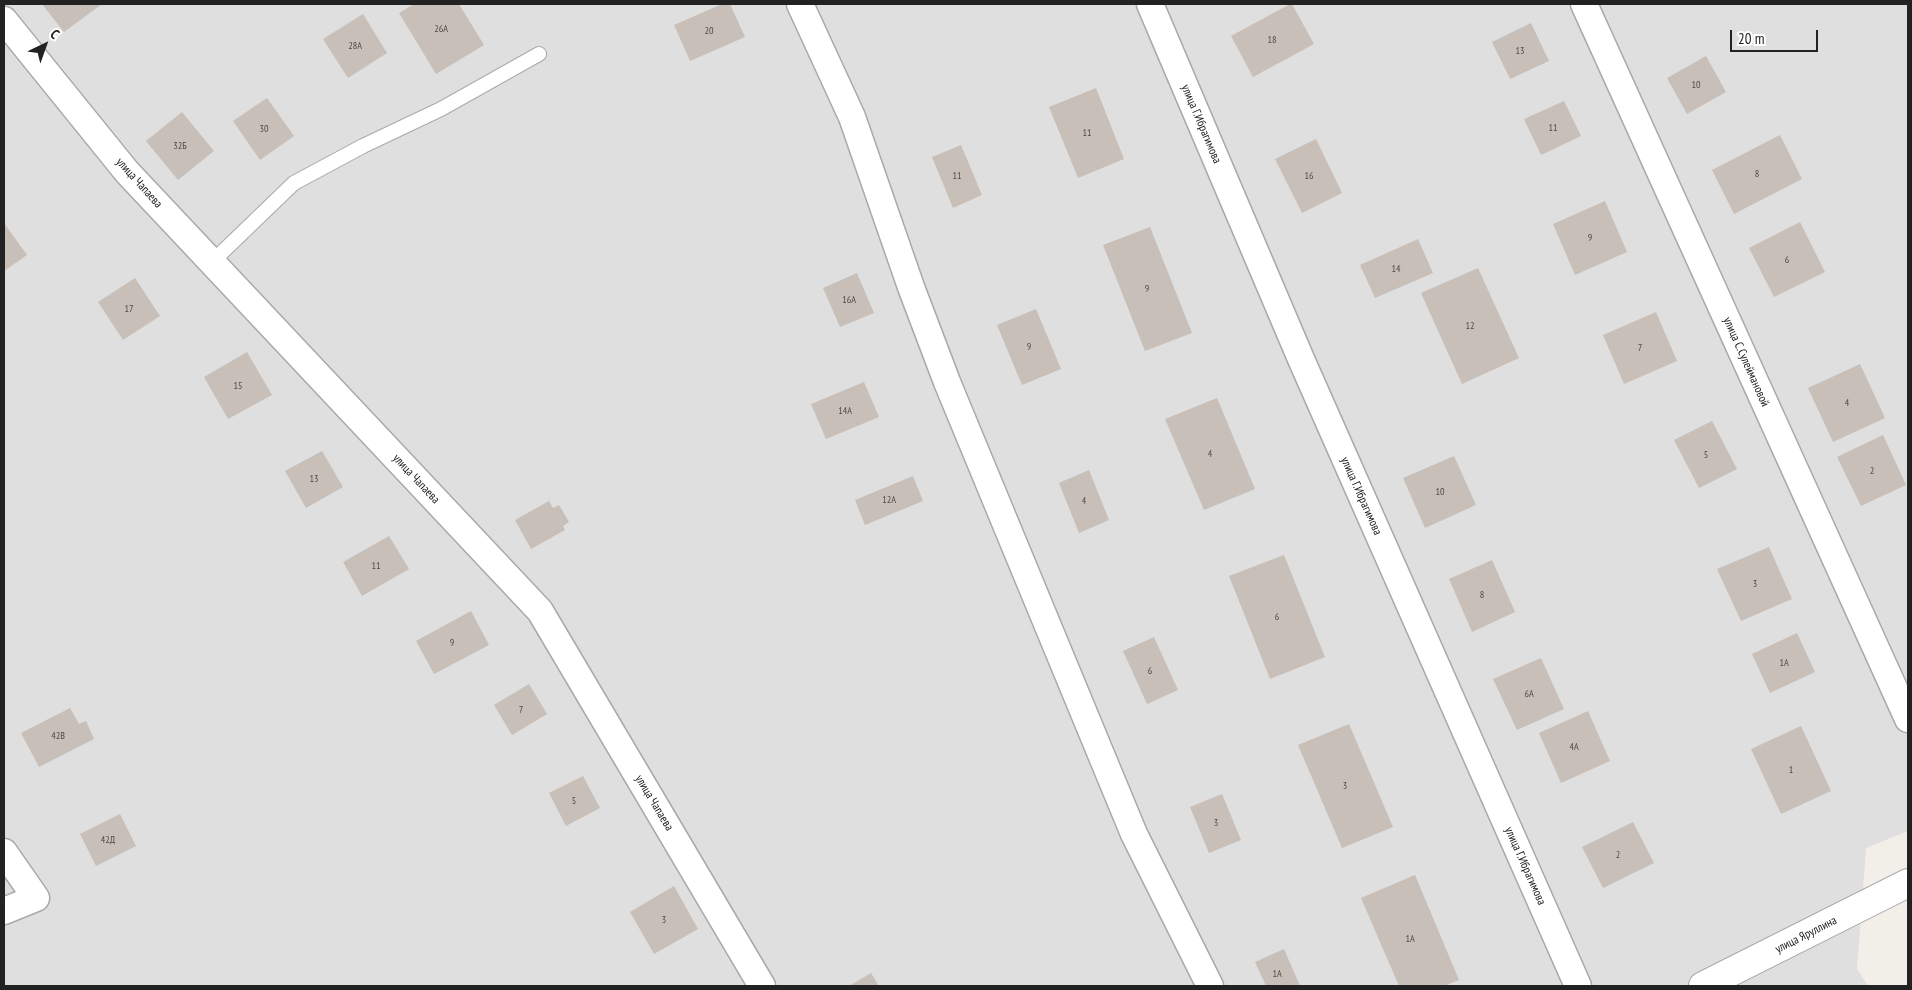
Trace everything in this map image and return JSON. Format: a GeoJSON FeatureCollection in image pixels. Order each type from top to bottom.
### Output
{"type":"FeatureCollection","features":[{"type":"Feature","properties":{"kind":"street"},"geometry":{"type":"LineString","coordinates":[[800,4],[852,117],[911,287],[947,382],[1134,834],[1210,986]]}},
{"type":"Feature","properties":{"kind":"street","name":"улица Г.Ибрагимова"},"geometry":{"type":"LineString","coordinates":[[1150,4],[1301,359],[1578,986]]}},
{"type":"Feature","properties":{"kind":"street","name":"улица С.Сулеймановой"},"geometry":{"type":"LineString","coordinates":[[1584,4],[1908,720]]}},
{"type":"Feature","properties":{"kind":"street","name":"улица Чапаева"},"geometry":{"type":"LineString","coordinates":[[4,20],[127,172],[540,610],[762,986]]}},
{"type":"Feature","properties":{"kind":"street"},"geometry":{"type":"LineString","coordinates":[[4,852],[36,898],[4,911]]}},
{"type":"Feature","properties":{"kind":"street","name":"улица Яруллина"},"geometry":{"type":"LineString","coordinates":[[1703,986],[1908,883]]}},
{"type":"Feature","properties":{"kind":"lane"},"geometry":{"type":"LineString","coordinates":[[212,262],[294,183],[363,146],[441,110],[539,54]]}},
{"type":"Feature","properties":{"kind":"shaded area"},"geometry":{"type":"Polygon","coordinates":[[[4,4],[1908,4],[1908,831],[1866,848],[1857,969],[1868,986],[4,986],[4,4]]]}},
{"type":"Feature","properties":{"kind":"building"},"geometry":{"type":"Polygon","coordinates":[[[42,4],[102,4],[64,32],[42,4]]]}},
{"type":"Feature","properties":{"kind":"building"},"geometry":{"type":"Polygon","coordinates":[[[414,4],[459,4],[484,45],[436,74],[399,13],[414,4]]]}},
{"type":"Feature","properties":{"kind":"building"},"geometry":{"type":"Polygon","coordinates":[[[722,4],[730,4],[745,37],[690,61],[674,25],[722,4]]]}},
{"type":"Feature","properties":{"kind":"building"},"geometry":{"type":"Polygon","coordinates":[[[1292,4],[1314,44],[1253,77],[1231,36],[1292,4]]]}},
{"type":"Feature","properties":{"kind":"building"},"geometry":{"type":"Polygon","coordinates":[[[363,14],[387,53],[348,78],[323,39],[363,14]]]}},
{"type":"Feature","properties":{"kind":"building"},"geometry":{"type":"Polygon","coordinates":[[[1531,23],[1549,61],[1510,79],[1492,42],[1531,23]]]}},
{"type":"Feature","properties":{"kind":"building"},"geometry":{"type":"Polygon","coordinates":[[[1706,56],[1726,92],[1687,114],[1667,78],[1706,56]]]}},
{"type":"Feature","properties":{"kind":"building"},"geometry":{"type":"Polygon","coordinates":[[[1096,88],[1124,159],[1078,178],[1049,107],[1096,88]]]}},
{"type":"Feature","properties":{"kind":"building"},"geometry":{"type":"Polygon","coordinates":[[[267,98],[294,136],[260,160],[233,121],[267,98]]]}},
{"type":"Feature","properties":{"kind":"building"},"geometry":{"type":"Polygon","coordinates":[[[1564,101],[1581,136],[1541,155],[1524,119],[1564,101]]]}},
{"type":"Feature","properties":{"kind":"building"},"geometry":{"type":"Polygon","coordinates":[[[182,112],[214,151],[178,180],[146,141],[182,112]]]}},
{"type":"Feature","properties":{"kind":"building"},"geometry":{"type":"Polygon","coordinates":[[[1780,135],[1802,179],[1734,214],[1712,170],[1780,135]]]}},
{"type":"Feature","properties":{"kind":"building"},"geometry":{"type":"Polygon","coordinates":[[[1316,139],[1342,193],[1302,213],[1275,159],[1316,139]]]}},
{"type":"Feature","properties":{"kind":"building"},"geometry":{"type":"Polygon","coordinates":[[[961,145],[982,195],[953,208],[932,157],[961,145]]]}},
{"type":"Feature","properties":{"kind":"building"},"geometry":{"type":"Polygon","coordinates":[[[1605,201],[1627,252],[1575,275],[1553,224],[1605,201]]]}},
{"type":"Feature","properties":{"kind":"building"},"geometry":{"type":"Polygon","coordinates":[[[1800,222],[1825,272],[1774,297],[1749,248],[1800,222]]]}},
{"type":"Feature","properties":{"kind":"building"},"geometry":{"type":"Polygon","coordinates":[[[4,223],[27,255],[4,271],[4,223]]]}},
{"type":"Feature","properties":{"kind":"building"},"geometry":{"type":"Polygon","coordinates":[[[1150,227],[1192,333],[1145,351],[1103,245],[1150,227]]]}},
{"type":"Feature","properties":{"kind":"building"},"geometry":{"type":"Polygon","coordinates":[[[1418,239],[1433,273],[1375,298],[1360,265],[1418,239]]]}},
{"type":"Feature","properties":{"kind":"building"},"geometry":{"type":"Polygon","coordinates":[[[1478,268],[1519,358],[1462,384],[1421,293],[1478,268]]]}},
{"type":"Feature","properties":{"kind":"building"},"geometry":{"type":"Polygon","coordinates":[[[857,273],[874,313],[840,327],[823,288],[857,273]]]}},
{"type":"Feature","properties":{"kind":"building"},"geometry":{"type":"Polygon","coordinates":[[[135,278],[160,316],[123,340],[98,302],[135,278]]]}},
{"type":"Feature","properties":{"kind":"building"},"geometry":{"type":"Polygon","coordinates":[[[1036,309],[1061,369],[1022,385],[997,325],[1036,309]]]}},
{"type":"Feature","properties":{"kind":"building"},"geometry":{"type":"Polygon","coordinates":[[[1656,312],[1677,361],[1624,384],[1603,335],[1656,312]]]}},
{"type":"Feature","properties":{"kind":"building"},"geometry":{"type":"Polygon","coordinates":[[[247,352],[272,395],[228,419],[204,377],[247,352]]]}},
{"type":"Feature","properties":{"kind":"building"},"geometry":{"type":"Polygon","coordinates":[[[1860,364],[1885,418],[1833,442],[1808,388],[1860,364]]]}},
{"type":"Feature","properties":{"kind":"building"},"geometry":{"type":"Polygon","coordinates":[[[864,382],[879,417],[826,439],[811,404],[864,382]]]}},
{"type":"Feature","properties":{"kind":"building"},"geometry":{"type":"Polygon","coordinates":[[[1217,398],[1255,489],[1204,510],[1165,419],[1217,398]]]}},
{"type":"Feature","properties":{"kind":"building"},"geometry":{"type":"Polygon","coordinates":[[[1712,421],[1737,469],[1699,488],[1674,440],[1712,421]]]}},
{"type":"Feature","properties":{"kind":"building"},"geometry":{"type":"Polygon","coordinates":[[[1883,435],[1906,485],[1861,506],[1837,457],[1883,435]]]}},
{"type":"Feature","properties":{"kind":"building"},"geometry":{"type":"Polygon","coordinates":[[[322,451],[343,487],[306,508],[285,471],[322,451]]]}},
{"type":"Feature","properties":{"kind":"building"},"geometry":{"type":"Polygon","coordinates":[[[1454,456],[1476,505],[1425,528],[1403,478],[1454,456]]]}},
{"type":"Feature","properties":{"kind":"building"},"geometry":{"type":"Polygon","coordinates":[[[1089,470],[1109,520],[1079,533],[1059,483],[1089,470]]]}},
{"type":"Feature","properties":{"kind":"building"},"geometry":{"type":"Polygon","coordinates":[[[913,476],[923,501],[865,525],[855,500],[913,476]]]}},
{"type":"Feature","properties":{"kind":"building"},"geometry":{"type":"Polygon","coordinates":[[[549,501],[553,508],[559,505],[569,522],[563,526],[565,530],[531,549],[515,520],[549,501]]]}},
{"type":"Feature","properties":{"kind":"building"},"geometry":{"type":"Polygon","coordinates":[[[389,536],[409,569],[362,596],[343,562],[389,536]]]}},
{"type":"Feature","properties":{"kind":"building"},"geometry":{"type":"Polygon","coordinates":[[[1769,547],[1792,599],[1741,621],[1717,569],[1769,547]]]}},
{"type":"Feature","properties":{"kind":"building"},"geometry":{"type":"Polygon","coordinates":[[[1284,555],[1325,657],[1270,679],[1229,576],[1284,555]]]}},
{"type":"Feature","properties":{"kind":"building"},"geometry":{"type":"Polygon","coordinates":[[[1492,560],[1515,612],[1472,632],[1449,579],[1492,560]]]}},
{"type":"Feature","properties":{"kind":"building"},"geometry":{"type":"Polygon","coordinates":[[[471,611],[489,645],[434,674],[416,641],[471,611]]]}},
{"type":"Feature","properties":{"kind":"building"},"geometry":{"type":"Polygon","coordinates":[[[1797,633],[1815,672],[1770,693],[1752,654],[1797,633]]]}},
{"type":"Feature","properties":{"kind":"building"},"geometry":{"type":"Polygon","coordinates":[[[1154,637],[1178,690],[1147,704],[1123,651],[1154,637]]]}},
{"type":"Feature","properties":{"kind":"building"},"geometry":{"type":"Polygon","coordinates":[[[1541,658],[1564,709],[1517,730],[1493,679],[1541,658]]]}},
{"type":"Feature","properties":{"kind":"building"},"geometry":{"type":"Polygon","coordinates":[[[529,684],[547,714],[512,735],[494,705],[529,684]]]}},
{"type":"Feature","properties":{"kind":"building"},"geometry":{"type":"Polygon","coordinates":[[[70,708],[79,724],[86,721],[94,739],[39,767],[21,733],[70,708]]]}},
{"type":"Feature","properties":{"kind":"building"},"geometry":{"type":"Polygon","coordinates":[[[1588,711],[1610,761],[1561,783],[1539,733],[1588,711]]]}},
{"type":"Feature","properties":{"kind":"building"},"geometry":{"type":"Polygon","coordinates":[[[1349,724],[1393,827],[1342,848],[1298,745],[1349,724]]]}},
{"type":"Feature","properties":{"kind":"building"},"geometry":{"type":"Polygon","coordinates":[[[1801,726],[1831,791],[1781,814],[1751,749],[1801,726]]]}},
{"type":"Feature","properties":{"kind":"building"},"geometry":{"type":"Polygon","coordinates":[[[583,776],[600,808],[566,826],[549,793],[583,776]]]}},
{"type":"Feature","properties":{"kind":"building"},"geometry":{"type":"Polygon","coordinates":[[[1222,794],[1241,840],[1209,853],[1190,807],[1222,794]]]}},
{"type":"Feature","properties":{"kind":"building"},"geometry":{"type":"Polygon","coordinates":[[[120,814],[136,846],[96,866],[80,834],[120,814]]]}},
{"type":"Feature","properties":{"kind":"building"},"geometry":{"type":"Polygon","coordinates":[[[1633,822],[1654,863],[1603,888],[1582,847],[1633,822]]]}},
{"type":"Feature","properties":{"kind":"building"},"geometry":{"type":"Polygon","coordinates":[[[1415,875],[1459,980],[1444,986],[1399,986],[1361,898],[1415,875]]]}},
{"type":"Feature","properties":{"kind":"building"},"geometry":{"type":"Polygon","coordinates":[[[674,886],[698,929],[654,954],[630,912],[674,886]]]}},
{"type":"Feature","properties":{"kind":"building"},"geometry":{"type":"Polygon","coordinates":[[[1284,949],[1300,986],[1266,986],[1255,962],[1284,949]]]}},
{"type":"Feature","properties":{"kind":"building"},"geometry":{"type":"Polygon","coordinates":[[[871,973],[879,986],[849,986],[871,973]]]}}]}
